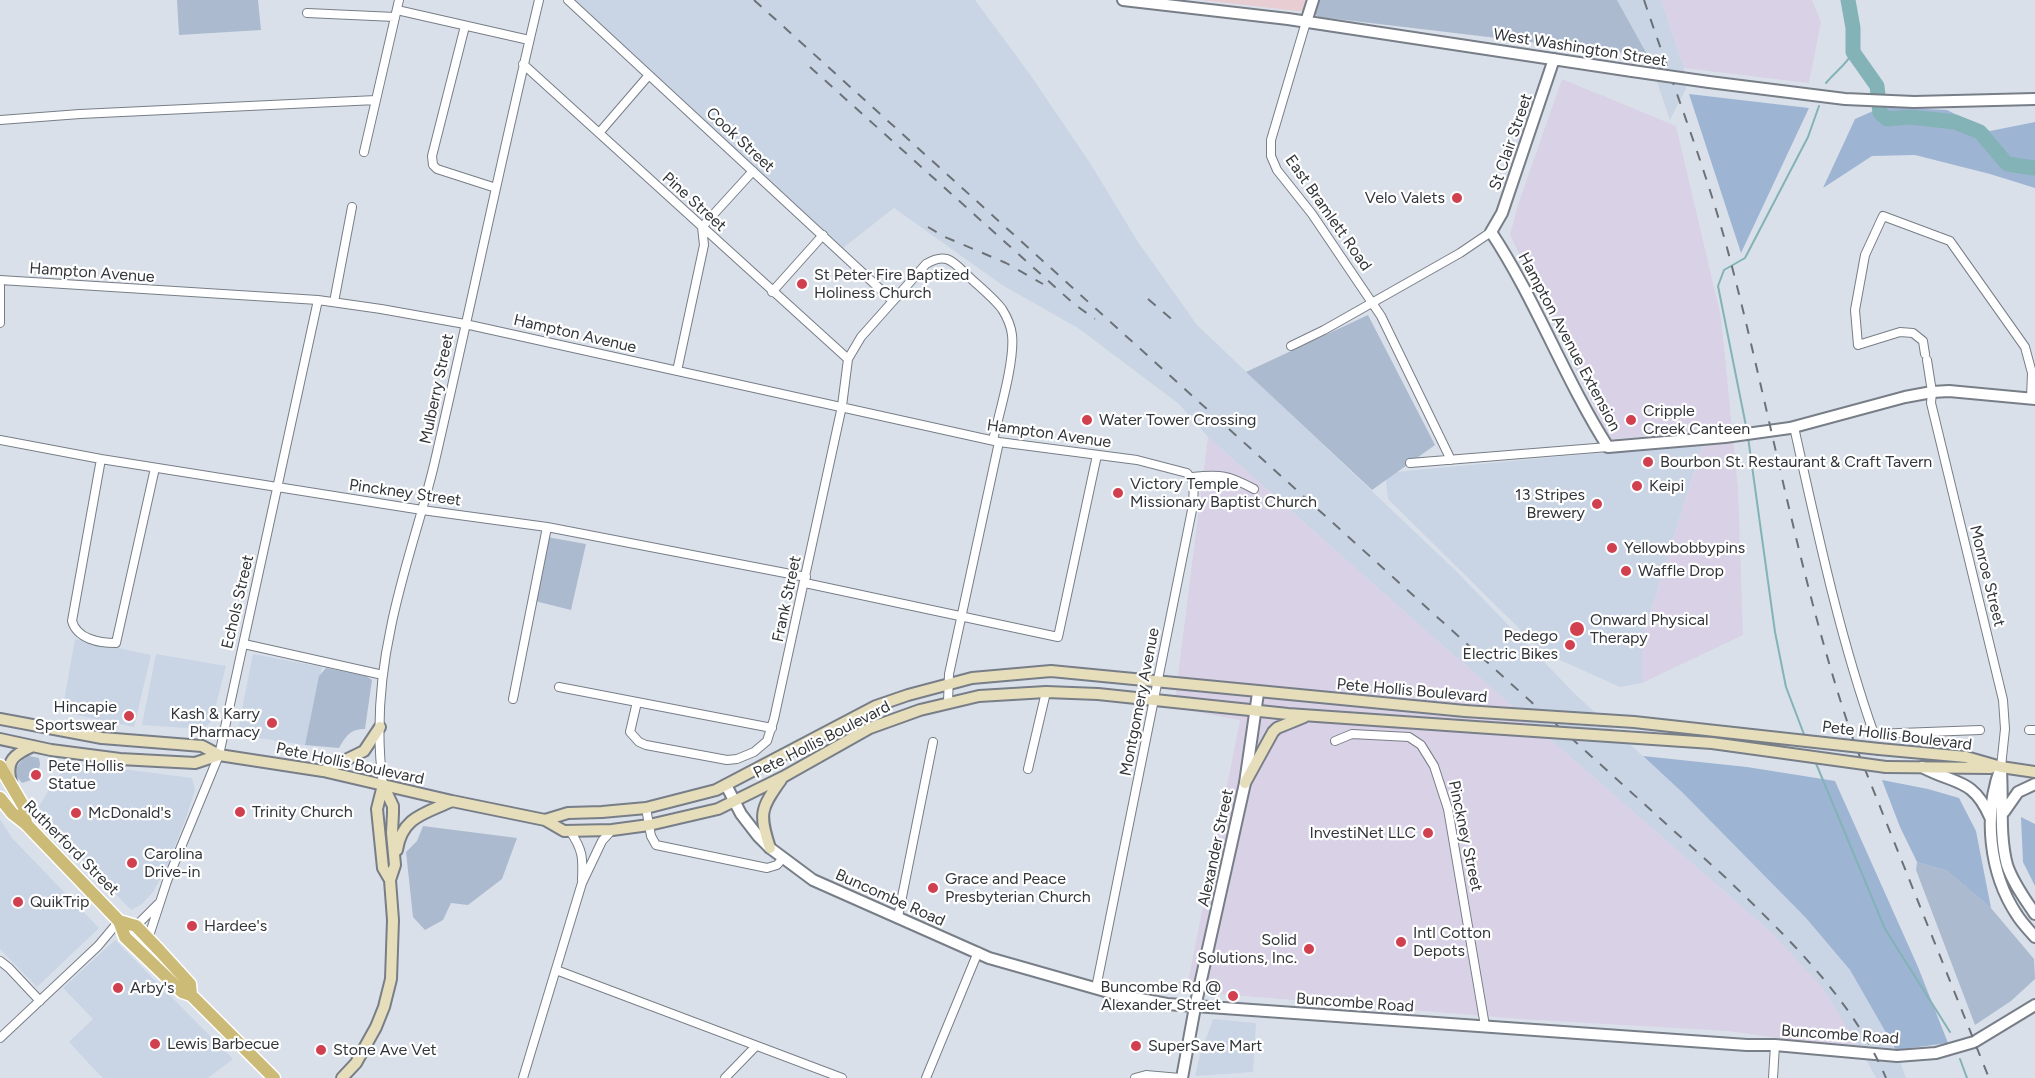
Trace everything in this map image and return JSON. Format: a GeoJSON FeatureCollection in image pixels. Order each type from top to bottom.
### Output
{"type":"FeatureCollection","features":[{"type":"Feature","properties":{"kind":"main road","name":"Pete Hollis Boulevard"},"geometry":{"type":"LineString","coordinates":[[545,820],[568,813],[646,808],[706,793],[726,785],[876,706],[972,678],[1051,671],[1258,693],[1465,711],[1634,722],[1966,757],[2001,768]]}},
{"type":"Feature","properties":{"kind":"main road","name":"Pete Hollis Boulevard"},"geometry":{"type":"LineString","coordinates":[[0,719],[102,738],[202,746],[219,755],[323,771],[545,820],[564,831],[612,830],[649,825],[718,809],[783,777],[870,728],[920,710],[979,696],[1046,692],[1155,699],[1312,715],[1712,743],[1886,767],[2001,768]]}},
{"type":"Feature","properties":{"kind":"main road"},"geometry":{"type":"LineString","coordinates":[[1245,783],[1267,741],[1277,728],[1298,718],[1312,715]]}},
{"type":"Feature","properties":{"kind":"main road"},"geometry":{"type":"LineString","coordinates":[[323,771],[364,751],[380,727]]}},
{"type":"Feature","properties":{"kind":"main road","name":"Pete Hollis Boulevard"},"geometry":{"type":"LineString","coordinates":[[0,739],[120,759],[195,763],[219,755]]}},
{"type":"Feature","properties":{"kind":"main road"},"geometry":{"type":"LineString","coordinates":[[12,788],[9,774],[10,762],[18,753],[33,746]]}},
{"type":"Feature","properties":{"kind":"main road","name":"Rutherford Street"},"geometry":{"type":"LineString","coordinates":[[0,766],[24,807],[26,824]]}},
{"type":"Feature","properties":{"kind":"main road"},"geometry":{"type":"LineString","coordinates":[[2001,768],[2035,772]]}},
{"type":"Feature","properties":{"kind":"main road"},"geometry":{"type":"LineString","coordinates":[[770,848],[763,826],[763,807],[783,777]]}},
{"type":"Feature","properties":{"kind":"main road"},"geometry":{"type":"LineString","coordinates":[[383,785],[393,806],[392,833],[395,865]]}},
{"type":"Feature","properties":{"kind":"main road"},"geometry":{"type":"LineString","coordinates":[[383,785],[377,809],[383,868],[390,880]]}},
{"type":"Feature","properties":{"kind":"main road","name":"Rutherford Street"},"geometry":{"type":"LineString","coordinates":[[0,798],[12,813],[26,824],[119,921],[125,937],[182,992],[191,995],[274,1078]]}},
{"type":"Feature","properties":{"kind":"main road"},"geometry":{"type":"LineString","coordinates":[[342,1078],[356,1064],[365,1049],[384,1007],[391,979],[393,920],[390,880],[402,830],[420,816],[452,801]]}},
{"type":"Feature","properties":{"kind":"main road","name":"Rutherford Street"},"geometry":{"type":"LineString","coordinates":[[119,921],[136,926],[190,984],[191,995]]}},
{"type":"Feature","properties":{"kind":"street"},"geometry":{"type":"LineString","coordinates":[[364,153],[399,0]]}},
{"type":"Feature","properties":{"kind":"street","name":"Mulberry Street"},"geometry":{"type":"LineString","coordinates":[[383,785],[379,752],[380,727],[383,675],[391,627],[422,510],[539,0]]}},
{"type":"Feature","properties":{"kind":"street","name":"Cook Street"},"geometry":{"type":"LineString","coordinates":[[568,0],[893,300]]}},
{"type":"Feature","properties":{"kind":"street","name":"West Washington Street"},"geometry":{"type":"LineString","coordinates":[[1123,0],[1306,22],[1831,98],[1914,102],[2035,99]]}},
{"type":"Feature","properties":{"kind":"street","name":"East Bramlett Road"},"geometry":{"type":"LineString","coordinates":[[1313,0],[1271,140],[1271,156],[1277,170],[1312,213],[1381,316],[1451,460]]}},
{"type":"Feature","properties":{"kind":"street"},"geometry":{"type":"LineString","coordinates":[[307,13],[396,14],[529,40]]}},
{"type":"Feature","properties":{"kind":"street"},"geometry":{"type":"LineString","coordinates":[[465,26],[432,156],[433,165],[437,169],[496,188]]}},
{"type":"Feature","properties":{"kind":"street","name":"St Clair Street"},"geometry":{"type":"LineString","coordinates":[[1491,232],[1502,213],[1554,58]]}},
{"type":"Feature","properties":{"kind":"street","name":"Pine Street"},"geometry":{"type":"LineString","coordinates":[[523,64],[772,292],[848,358]]}},
{"type":"Feature","properties":{"kind":"street"},"geometry":{"type":"LineString","coordinates":[[599,133],[649,75]]}},
{"type":"Feature","properties":{"kind":"street"},"geometry":{"type":"LineString","coordinates":[[0,120],[376,100]]}},
{"type":"Feature","properties":{"kind":"street"},"geometry":{"type":"LineString","coordinates":[[677,371],[704,245],[702,227],[753,171]]}},
{"type":"Feature","properties":{"kind":"street"},"geometry":{"type":"LineString","coordinates":[[334,302],[352,207]]}},
{"type":"Feature","properties":{"kind":"street","name":"Monroe Street"},"geometry":{"type":"LineString","coordinates":[[2001,768],[2005,729],[2003,700],[1931,403],[1932,392],[1923,341],[1912,333],[1900,332],[1858,345],[1855,310],[1857,299],[1866,255],[1882,216],[1950,241],[2025,346],[2032,373],[2033,398]]}},
{"type":"Feature","properties":{"kind":"street"},"geometry":{"type":"LineString","coordinates":[[1291,346],[1372,303],[1470,247],[1491,232]]}},
{"type":"Feature","properties":{"kind":"street","name":"Hampton Avenue Extension"},"geometry":{"type":"LineString","coordinates":[[1491,232],[1512,266],[1591,420],[1608,447],[1748,434],[1794,427],[1932,392],[1949,391],[2033,398]]}},
{"type":"Feature","properties":{"kind":"street"},"geometry":{"type":"LineString","coordinates":[[772,292],[823,235]]}},
{"type":"Feature","properties":{"kind":"street","name":"Frank Street"},"geometry":{"type":"LineString","coordinates":[[637,702],[630,732],[639,742],[646,745],[727,760],[737,759],[754,752],[767,741],[772,728],[842,406],[848,358],[861,337],[893,300],[926,264],[937,258],[945,257],[960,268],[1002,309],[1008,321],[1012,340],[996,441]]}},
{"type":"Feature","properties":{"kind":"street","name":"Hampton Avenue"},"geometry":{"type":"LineString","coordinates":[[0,280],[334,302],[465,324],[996,441],[1137,460],[1182,470],[1192,477]]}},
{"type":"Feature","properties":{"kind":"street"},"geometry":{"type":"LineString","coordinates":[[0,286],[0,323]]}},
{"type":"Feature","properties":{"kind":"street","name":"Echols Street"},"geometry":{"type":"LineString","coordinates":[[148,939],[157,917],[159,903],[219,755],[318,300]]}},
{"type":"Feature","properties":{"kind":"street"},"geometry":{"type":"LineString","coordinates":[[1794,427],[1856,681],[1874,734],[1980,730]]}},
{"type":"Feature","properties":{"kind":"street","name":"Pinckney Street"},"geometry":{"type":"LineString","coordinates":[[0,440],[155,468],[547,527],[805,580],[1058,638],[1097,455]]}},
{"type":"Feature","properties":{"kind":"street"},"geometry":{"type":"LineString","coordinates":[[948,703],[948,684],[996,441]]}},
{"type":"Feature","properties":{"kind":"street"},"geometry":{"type":"LineString","coordinates":[[1410,463],[1608,447]]}},
{"type":"Feature","properties":{"kind":"street"},"geometry":{"type":"LineString","coordinates":[[101,459],[72,621],[75,630],[100,642],[116,643],[155,468]]}},
{"type":"Feature","properties":{"kind":"street"},"geometry":{"type":"LineString","coordinates":[[1192,477],[1218,474],[1235,478],[1254,489]]}},
{"type":"Feature","properties":{"kind":"street","name":"Montgomery Avenue"},"geometry":{"type":"LineString","coordinates":[[1096,988],[1193,506],[1192,477]]}},
{"type":"Feature","properties":{"kind":"street"},"geometry":{"type":"LineString","coordinates":[[513,699],[547,527]]}},
{"type":"Feature","properties":{"kind":"street"},"geometry":{"type":"LineString","coordinates":[[244,644],[383,675]]}},
{"type":"Feature","properties":{"kind":"street"},"geometry":{"type":"LineString","coordinates":[[559,687],[772,728]]}},
{"type":"Feature","properties":{"kind":"street"},"geometry":{"type":"LineString","coordinates":[[1028,769],[1046,692]]}},
{"type":"Feature","properties":{"kind":"street","name":"Alexander Street"},"geometry":{"type":"LineString","coordinates":[[1181,1078],[1245,783],[1258,693]]}},
{"type":"Feature","properties":{"kind":"street","name":"Pinckney Street"},"geometry":{"type":"LineString","coordinates":[[1335,741],[1352,734],[1409,737],[1420,745],[1434,766],[1448,808],[1485,1026]]}},
{"type":"Feature","properties":{"kind":"street"},"geometry":{"type":"LineString","coordinates":[[898,917],[933,742]]}},
{"type":"Feature","properties":{"kind":"street"},"geometry":{"type":"LineString","coordinates":[[1922,767],[1942,777],[1966,784],[1976,792],[1991,818]]}},
{"type":"Feature","properties":{"kind":"street"},"geometry":{"type":"LineString","coordinates":[[2001,768],[2003,840],[2007,865],[2015,884],[2035,914]]}},
{"type":"Feature","properties":{"kind":"street"},"geometry":{"type":"LineString","coordinates":[[2001,768],[1993,788],[1991,818],[1993,850],[2002,884],[2017,915],[2035,937]]}},
{"type":"Feature","properties":{"kind":"street"},"geometry":{"type":"LineString","coordinates":[[2002,815],[2018,792],[2035,784]]}},
{"type":"Feature","properties":{"kind":"street","name":"Buncombe Road"},"geometry":{"type":"LineString","coordinates":[[726,785],[741,814],[770,848],[813,880],[989,958],[1096,988],[1167,1004],[1747,1045],[1775,1045],[1886,1055],[1936,1053],[1974,1042],[2035,1005]]}},
{"type":"Feature","properties":{"kind":"street"},"geometry":{"type":"LineString","coordinates":[[646,808],[652,840],[656,845],[767,868],[777,865],[783,858]]}},
{"type":"Feature","properties":{"kind":"street"},"geometry":{"type":"LineString","coordinates":[[523,1078],[582,882],[602,841],[612,830]]}},
{"type":"Feature","properties":{"kind":"street"},"geometry":{"type":"LineString","coordinates":[[570,831],[579,843],[583,854],[582,882]]}},
{"type":"Feature","properties":{"kind":"street","name":"Echols Street"},"geometry":{"type":"LineString","coordinates":[[136,926],[159,903]]}},
{"type":"Feature","properties":{"kind":"street"},"geometry":{"type":"LineString","coordinates":[[0,1038],[98,946],[119,921]]}},
{"type":"Feature","properties":{"kind":"street"},"geometry":{"type":"LineString","coordinates":[[927,1078],[978,952]]}},
{"type":"Feature","properties":{"kind":"street"},"geometry":{"type":"LineString","coordinates":[[0,961],[40,1001]]}},
{"type":"Feature","properties":{"kind":"street"},"geometry":{"type":"LineString","coordinates":[[556,970],[842,1078]]}},
{"type":"Feature","properties":{"kind":"street"},"geometry":{"type":"LineString","coordinates":[[1773,1078],[1775,1045]]}},
{"type":"Feature","properties":{"kind":"street"},"geometry":{"type":"LineString","coordinates":[[725,1078],[756,1046]]}},
{"type":"Feature","properties":{"kind":"street"},"geometry":{"type":"LineString","coordinates":[[1135,1078],[1146,1075],[1181,1078]]}},
{"type":"Feature","properties":{"kind":"shaded area"},"geometry":{"type":"Polygon","coordinates":[[[177,0],[258,0],[261,30],[179,35],[177,0]]]}},
{"type":"Feature","properties":{"kind":"shaded area"},"geometry":{"type":"Polygon","coordinates":[[[568,0],[975,0],[1029,73],[1090,163],[1138,242],[1197,325],[1457,572],[1576,695],[1682,792],[1806,918],[1850,970],[1896,1050],[1906,1078],[1876,1078],[1861,1050],[1773,934],[1208,437],[1179,404],[1078,328],[1002,285],[894,208],[843,248],[568,0]]]}},
{"type":"Feature","properties":{"kind":"shaded area"},"geometry":{"type":"Polygon","coordinates":[[[1201,0],[1310,0],[1306,12],[1201,0]]]}},
{"type":"Feature","properties":{"kind":"shaded area"},"geometry":{"type":"Polygon","coordinates":[[[1310,0],[1617,0],[1648,56],[1320,17],[1306,12],[1310,0]]]}},
{"type":"Feature","properties":{"kind":"shaded area"},"geometry":{"type":"Polygon","coordinates":[[[1617,0],[1661,0],[1684,68],[1686,89],[1670,120],[1648,56],[1617,0]]]}},
{"type":"Feature","properties":{"kind":"shaded area"},"geometry":{"type":"Polygon","coordinates":[[[1661,0],[1812,0],[1821,22],[1809,83],[1684,68],[1661,0]]]}},
{"type":"Feature","properties":{"kind":"shaded area"},"geometry":{"type":"Polygon","coordinates":[[[1562,79],[1676,126],[1721,317],[1738,489],[1743,635],[1642,683],[1642,639],[1707,431],[1610,439],[1510,235],[1518,205],[1562,79]]]}},
{"type":"Feature","properties":{"kind":"shaded area"},"geometry":{"type":"Polygon","coordinates":[[[1689,94],[1809,108],[1741,253],[1689,94]]]}},
{"type":"Feature","properties":{"kind":"shaded area"},"geometry":{"type":"Polygon","coordinates":[[[1882,107],[1947,110],[1990,131],[2035,122],[2035,188],[1915,155],[1872,156],[1823,188],[1855,119],[1882,107]]]}},
{"type":"Feature","properties":{"kind":"shaded area"},"geometry":{"type":"Polygon","coordinates":[[[1368,315],[1435,445],[1372,490],[1246,372],[1368,315]]]}},
{"type":"Feature","properties":{"kind":"shaded area"},"geometry":{"type":"Polygon","coordinates":[[[1208,437],[1773,934],[1823,988],[1861,1050],[1728,1031],[1520,1019],[1185,991],[1240,720],[1174,708],[1208,437]]]}},
{"type":"Feature","properties":{"kind":"shaded area"},"geometry":{"type":"Polygon","coordinates":[[[1703,443],[1642,639],[1642,683],[1620,687],[1544,653],[1388,499],[1385,473],[1703,443]]]}},
{"type":"Feature","properties":{"kind":"shaded area"},"geometry":{"type":"Polygon","coordinates":[[[547,537],[586,544],[571,610],[535,601],[547,537]]]}},
{"type":"Feature","properties":{"kind":"shaded area"},"geometry":{"type":"Polygon","coordinates":[[[75,639],[151,655],[134,727],[62,712],[75,639]]]}},
{"type":"Feature","properties":{"kind":"shaded area"},"geometry":{"type":"Polygon","coordinates":[[[156,654],[226,666],[212,721],[203,729],[142,725],[156,654]]]}},
{"type":"Feature","properties":{"kind":"shaded area"},"geometry":{"type":"Polygon","coordinates":[[[253,654],[322,667],[305,745],[245,736],[238,729],[253,654]]]}},
{"type":"Feature","properties":{"kind":"shaded area"},"geometry":{"type":"Polygon","coordinates":[[[326,668],[366,676],[372,680],[365,729],[349,734],[339,748],[305,745],[319,676],[326,668]]]}},
{"type":"Feature","properties":{"kind":"shaded area"},"geometry":{"type":"Polygon","coordinates":[[[29,756],[39,758],[39,770],[35,768],[28,777],[31,780],[22,783],[16,776],[16,770],[29,756]]]}},
{"type":"Feature","properties":{"kind":"shaded area"},"geometry":{"type":"Polygon","coordinates":[[[1643,756],[1747,767],[1835,781],[1918,967],[1948,1043],[1896,1050],[1850,970],[1806,918],[1682,792],[1643,756]]]}},
{"type":"Feature","properties":{"kind":"shaded area"},"geometry":{"type":"Polygon","coordinates":[[[69,762],[192,778],[195,790],[165,871],[153,892],[142,904],[131,910],[36,812],[69,762]]]}},
{"type":"Feature","properties":{"kind":"shaded area"},"geometry":{"type":"Polygon","coordinates":[[[1882,780],[1959,798],[1976,831],[1991,908],[1947,871],[1917,862],[1900,827],[1882,780]]]}},
{"type":"Feature","properties":{"kind":"shaded area"},"geometry":{"type":"Polygon","coordinates":[[[2021,817],[2035,824],[2035,886],[2023,862],[2021,817]]]}},
{"type":"Feature","properties":{"kind":"shaded area"},"geometry":{"type":"Polygon","coordinates":[[[0,819],[12,838],[99,928],[37,987],[0,949],[0,819]]]}},
{"type":"Feature","properties":{"kind":"shaded area"},"geometry":{"type":"Polygon","coordinates":[[[423,826],[517,838],[502,879],[468,905],[451,903],[443,920],[425,930],[413,917],[406,852],[417,841],[423,826]]]}},
{"type":"Feature","properties":{"kind":"shaded area"},"geometry":{"type":"Polygon","coordinates":[[[1917,862],[1947,871],[1991,908],[2034,959],[2035,979],[2011,1001],[1975,1025],[1916,870],[1917,862]]]}},
{"type":"Feature","properties":{"kind":"shaded area"},"geometry":{"type":"Polygon","coordinates":[[[115,940],[233,1059],[208,1078],[103,1078],[92,1067],[69,1042],[93,1019],[63,988],[115,940]]]}},
{"type":"Feature","properties":{"kind":"shaded area"},"geometry":{"type":"Polygon","coordinates":[[[1213,1019],[1256,1023],[1253,1072],[1195,1076],[1213,1019]]]}},
{"type":"Feature","properties":{"kind":"waterway"},"geometry":{"type":"LineString","coordinates":[[1848,0],[1853,28],[1853,52],[1877,86],[1880,113],[1887,119],[1910,117],[1955,122],[1980,132],[2007,164],[2035,168]]}},
{"type":"Feature","properties":{"kind":"waterway"},"geometry":{"type":"LineString","coordinates":[[1826,83],[1853,52]]}},
{"type":"Feature","properties":{"kind":"waterway"},"geometry":{"type":"LineString","coordinates":[[1747,431],[1718,286],[1724,270],[1745,258],[1808,137],[1819,106]]}},
{"type":"Feature","properties":{"kind":"waterway"},"geometry":{"type":"LineString","coordinates":[[1748,437],[1775,632],[1786,687],[1805,737]]}},
{"type":"Feature","properties":{"kind":"waterway"},"geometry":{"type":"LineString","coordinates":[[1815,761],[1885,929],[1950,1032]]}},
{"type":"Feature","properties":{"kind":"waterway"},"geometry":{"type":"LineString","coordinates":[[1960,1059],[1967,1078]]}},
{"type":"Feature","properties":{"kind":"railway"},"geometry":{"type":"LineString","coordinates":[[754,0],[1725,877],[1816,970],[1855,1021],[1886,1078]]}},
{"type":"Feature","properties":{"kind":"railway"},"geometry":{"type":"LineString","coordinates":[[1644,0],[1721,226],[1802,562],[1835,683],[1854,742],[1989,1078]]}},
{"type":"Feature","properties":{"kind":"railway"},"geometry":{"type":"LineString","coordinates":[[810,67],[1074,304],[1095,319]]}},
{"type":"Feature","properties":{"kind":"railway"},"geometry":{"type":"LineString","coordinates":[[928,227],[945,237],[1006,263],[1043,284]]}},
{"type":"Feature","properties":{"kind":"railway"},"geometry":{"type":"LineString","coordinates":[[1148,299],[1175,322]]}},
{"type":"Feature","properties":{"kind":"place","name":"Velo Valets"},"geometry":{"type":"Point","coordinates":[1457,198]}},
{"type":"Feature","properties":{"kind":"place","name":"St Peter Fire Baptized Holiness Church"},"geometry":{"type":"Point","coordinates":[802,284]}},
{"type":"Feature","properties":{"kind":"place","name":"Water Tower Crossing"},"geometry":{"type":"Point","coordinates":[1087,420]}},
{"type":"Feature","properties":{"kind":"place","name":"Cripple Creek Canteen"},"geometry":{"type":"Point","coordinates":[1631,420]}},
{"type":"Feature","properties":{"kind":"place","name":"Bourbon St. Restaurant & Craft Tavern"},"geometry":{"type":"Point","coordinates":[1648,462]}},
{"type":"Feature","properties":{"kind":"place","name":"Keipi"},"geometry":{"type":"Point","coordinates":[1637,486]}},
{"type":"Feature","properties":{"kind":"place","name":"Victory Temple Missionary Baptist Church"},"geometry":{"type":"Point","coordinates":[1118,493]}},
{"type":"Feature","properties":{"kind":"place","name":"13 Stripes Brewery"},"geometry":{"type":"Point","coordinates":[1597,504]}},
{"type":"Feature","properties":{"kind":"place","name":"Yellowbobbypins"},"geometry":{"type":"Point","coordinates":[1612,548]}},
{"type":"Feature","properties":{"kind":"place","name":"Waffle Drop"},"geometry":{"type":"Point","coordinates":[1626,571]}},
{"type":"Feature","properties":{"kind":"place","name":"Onward Physical Therapy"},"geometry":{"type":"Point","coordinates":[1577,629]}},
{"type":"Feature","properties":{"kind":"place","name":"Pedego Electric Bikes"},"geometry":{"type":"Point","coordinates":[1570,645]}},
{"type":"Feature","properties":{"kind":"place","name":"Hincapie Sportswear"},"geometry":{"type":"Point","coordinates":[129,716]}},
{"type":"Feature","properties":{"kind":"place","name":"Kash & Karry Pharmacy"},"geometry":{"type":"Point","coordinates":[272,723]}},
{"type":"Feature","properties":{"kind":"place","name":"Pete Hollis Statue"},"geometry":{"type":"Point","coordinates":[36,775]}},
{"type":"Feature","properties":{"kind":"place","name":"Trinity Church"},"geometry":{"type":"Point","coordinates":[240,812]}},
{"type":"Feature","properties":{"kind":"place","name":"McDonald's"},"geometry":{"type":"Point","coordinates":[76,813]}},
{"type":"Feature","properties":{"kind":"place","name":"InvestiNet LLC"},"geometry":{"type":"Point","coordinates":[1428,833]}},
{"type":"Feature","properties":{"kind":"place","name":"Carolina Drive-in"},"geometry":{"type":"Point","coordinates":[132,863]}},
{"type":"Feature","properties":{"kind":"place","name":"Grace and Peace Presbyterian Church"},"geometry":{"type":"Point","coordinates":[933,888]}},
{"type":"Feature","properties":{"kind":"place","name":"QuikTrip"},"geometry":{"type":"Point","coordinates":[18,902]}},
{"type":"Feature","properties":{"kind":"place","name":"Hardee's"},"geometry":{"type":"Point","coordinates":[192,926]}},
{"type":"Feature","properties":{"kind":"place","name":"Intl Cotton Depots"},"geometry":{"type":"Point","coordinates":[1401,942]}},
{"type":"Feature","properties":{"kind":"place","name":"Solid Solutions, Inc."},"geometry":{"type":"Point","coordinates":[1309,949]}},
{"type":"Feature","properties":{"kind":"place","name":"Arby's"},"geometry":{"type":"Point","coordinates":[118,988]}},
{"type":"Feature","properties":{"kind":"place","name":"Buncombe Rd @ Alexander Street"},"geometry":{"type":"Point","coordinates":[1233,996]}},
{"type":"Feature","properties":{"kind":"place","name":"Lewis Barbecue"},"geometry":{"type":"Point","coordinates":[155,1044]}},
{"type":"Feature","properties":{"kind":"place","name":"SuperSave Mart"},"geometry":{"type":"Point","coordinates":[1136,1046]}},
{"type":"Feature","properties":{"kind":"place","name":"Stone Ave Vet"},"geometry":{"type":"Point","coordinates":[321,1050]}}]}
